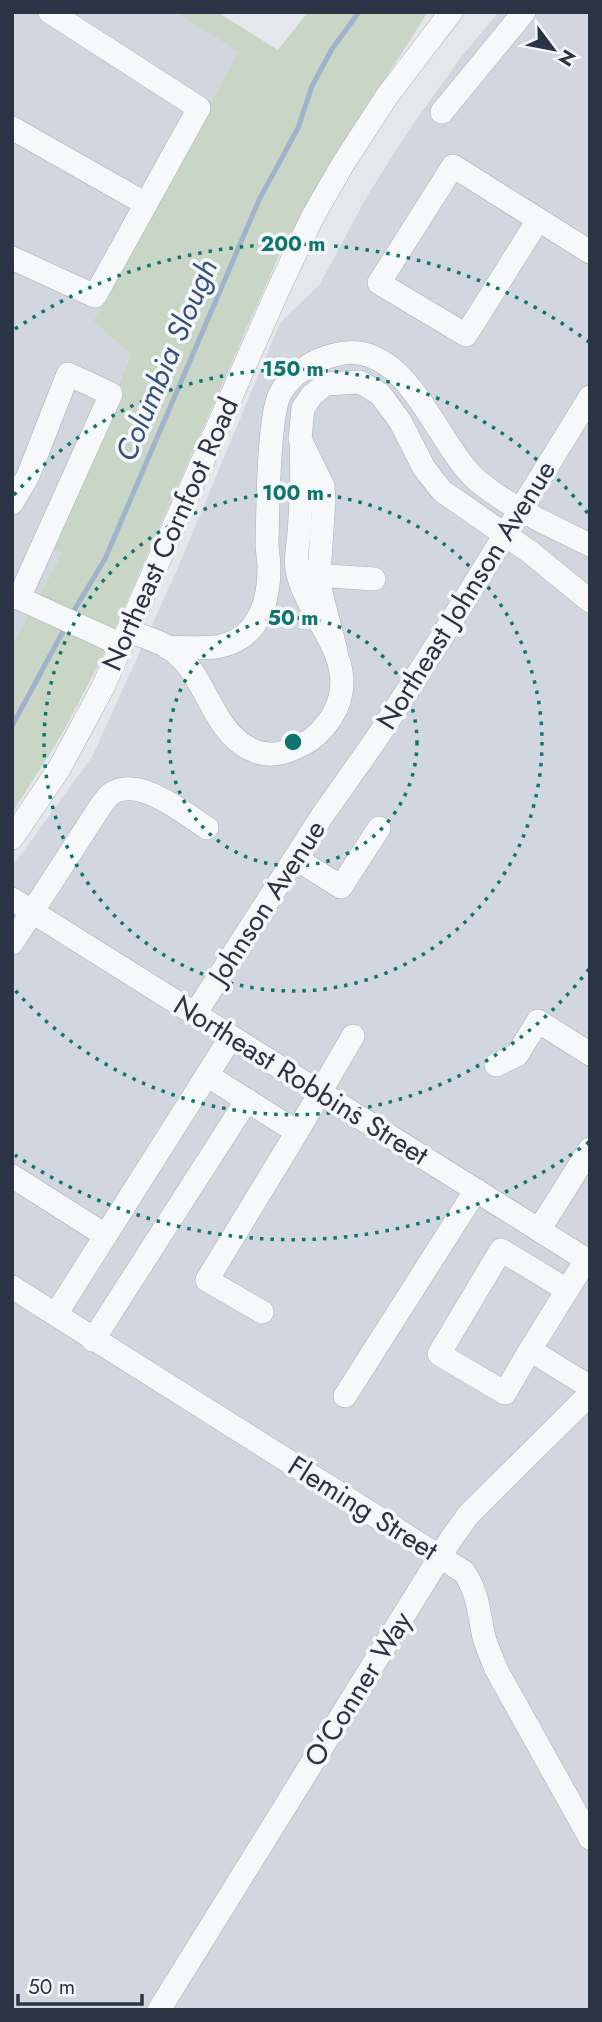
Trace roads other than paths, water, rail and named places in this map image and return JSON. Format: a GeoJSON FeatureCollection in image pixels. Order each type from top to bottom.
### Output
{"type":"FeatureCollection","features":[{"type":"Feature","properties":{"kind":"street"},"geometry":{"type":"LineString","coordinates":[[12,258],[95,296],[199,107],[50,12]]}},
{"type":"Feature","properties":{"kind":"street","name":"Northeast Cornfoot Road"},"geometry":{"type":"LineString","coordinates":[[12,838],[39,801],[78,737],[125,638],[309,225],[343,164],[387,96],[452,12]]}},
{"type":"Feature","properties":{"kind":"street"},"geometry":{"type":"LineString","coordinates":[[442,112],[524,12]]}},
{"type":"Feature","properties":{"kind":"street"},"geometry":{"type":"LineString","coordinates":[[12,128],[146,204]]}},
{"type":"Feature","properties":{"kind":"street"},"geometry":{"type":"LineString","coordinates":[[538,220],[466,335],[379,283],[453,166],[590,252]]}},
{"type":"Feature","properties":{"kind":"street"},"geometry":{"type":"LineString","coordinates":[[12,503],[28,476],[68,374],[111,394],[21,599],[99,634],[168,648],[215,648],[237,641],[253,627],[264,608],[269,567],[267,545],[270,471],[279,396],[294,375],[315,362],[336,354],[358,354],[377,359],[398,372],[437,424],[462,466],[479,482],[519,510],[590,545]]}},
{"type":"Feature","properties":{"kind":"street"},"geometry":{"type":"LineString","coordinates":[[168,648],[194,674],[222,724],[233,738],[252,750],[268,754],[286,754],[312,740],[337,708],[343,680],[336,651],[307,595],[311,475],[300,439],[303,408],[312,395],[326,384],[360,382],[380,394],[392,408],[424,468],[442,491],[530,552],[590,601]]}},
{"type":"Feature","properties":{"kind":"street","name":"Northeast Johnson Avenue"},"geometry":{"type":"LineString","coordinates":[[339,792],[443,635],[590,397]]}},
{"type":"Feature","properties":{"kind":"street"},"geometry":{"type":"LineString","coordinates":[[270,471],[311,475]]}},
{"type":"Feature","properties":{"kind":"street"},"geometry":{"type":"LineString","coordinates":[[269,567],[374,579]]}},
{"type":"Feature","properties":{"kind":"street"},"geometry":{"type":"LineString","coordinates":[[12,943],[100,807],[112,794],[136,788],[150,793],[207,828]]}},
{"type":"Feature","properties":{"kind":"street","name":"Johnson Avenue"},"geometry":{"type":"LineString","coordinates":[[195,1014],[339,792]]}},
{"type":"Feature","properties":{"kind":"street"},"geometry":{"type":"LineString","coordinates":[[295,858],[341,887],[379,828]]}},
{"type":"Feature","properties":{"kind":"street","name":"Northeast Robbins Street"},"geometry":{"type":"LineString","coordinates":[[12,899],[588,1261]]}},
{"type":"Feature","properties":{"kind":"street"},"geometry":{"type":"LineString","coordinates":[[496,1065],[517,1055],[538,1021],[590,1054]]}},
{"type":"Feature","properties":{"kind":"street"},"geometry":{"type":"LineString","coordinates":[[261,1312],[207,1280],[353,1036]]}},
{"type":"Feature","properties":{"kind":"street"},"geometry":{"type":"LineString","coordinates":[[55,1314],[231,1037]]}},
{"type":"Feature","properties":{"kind":"street"},"geometry":{"type":"LineString","coordinates":[[207,1075],[297,1132]]}},
{"type":"Feature","properties":{"kind":"street"},"geometry":{"type":"LineString","coordinates":[[93,1340],[247,1100]]}},
{"type":"Feature","properties":{"kind":"street"},"geometry":{"type":"LineString","coordinates":[[539,1230],[590,1149]]}},
{"type":"Feature","properties":{"kind":"street"},"geometry":{"type":"LineString","coordinates":[[12,1176],[105,1235]]}},
{"type":"Feature","properties":{"kind":"street"},"geometry":{"type":"LineString","coordinates":[[345,1396],[476,1190]]}},
{"type":"Feature","properties":{"kind":"street"},"geometry":{"type":"LineString","coordinates":[[567,1290],[501,1250],[439,1354],[505,1392],[567,1290],[588,1261]]}},
{"type":"Feature","properties":{"kind":"street","name":"Fleming Street"},"geometry":{"type":"LineString","coordinates":[[12,1287],[441,1555],[464,1572],[471,1582],[485,1639],[496,1668],[590,1838]]}},
{"type":"Feature","properties":{"kind":"street"},"geometry":{"type":"LineString","coordinates":[[530,1350],[590,1387]]}},
{"type":"Feature","properties":{"kind":"street","name":"O'Conner Way"},"geometry":{"type":"LineString","coordinates":[[159,2010],[469,1514],[590,1394]]}},
{"type":"Feature","properties":{"kind":"waterway","name":"Columbia Slough"},"geometry":{"type":"LineString","coordinates":[[70,617],[105,559],[259,200],[298,128],[312,86],[332,49],[359,12]]}},
{"type":"Feature","properties":{"kind":"waterway","name":"Columbia Slough"},"geometry":{"type":"LineString","coordinates":[[12,726],[66,626]]}}]}
